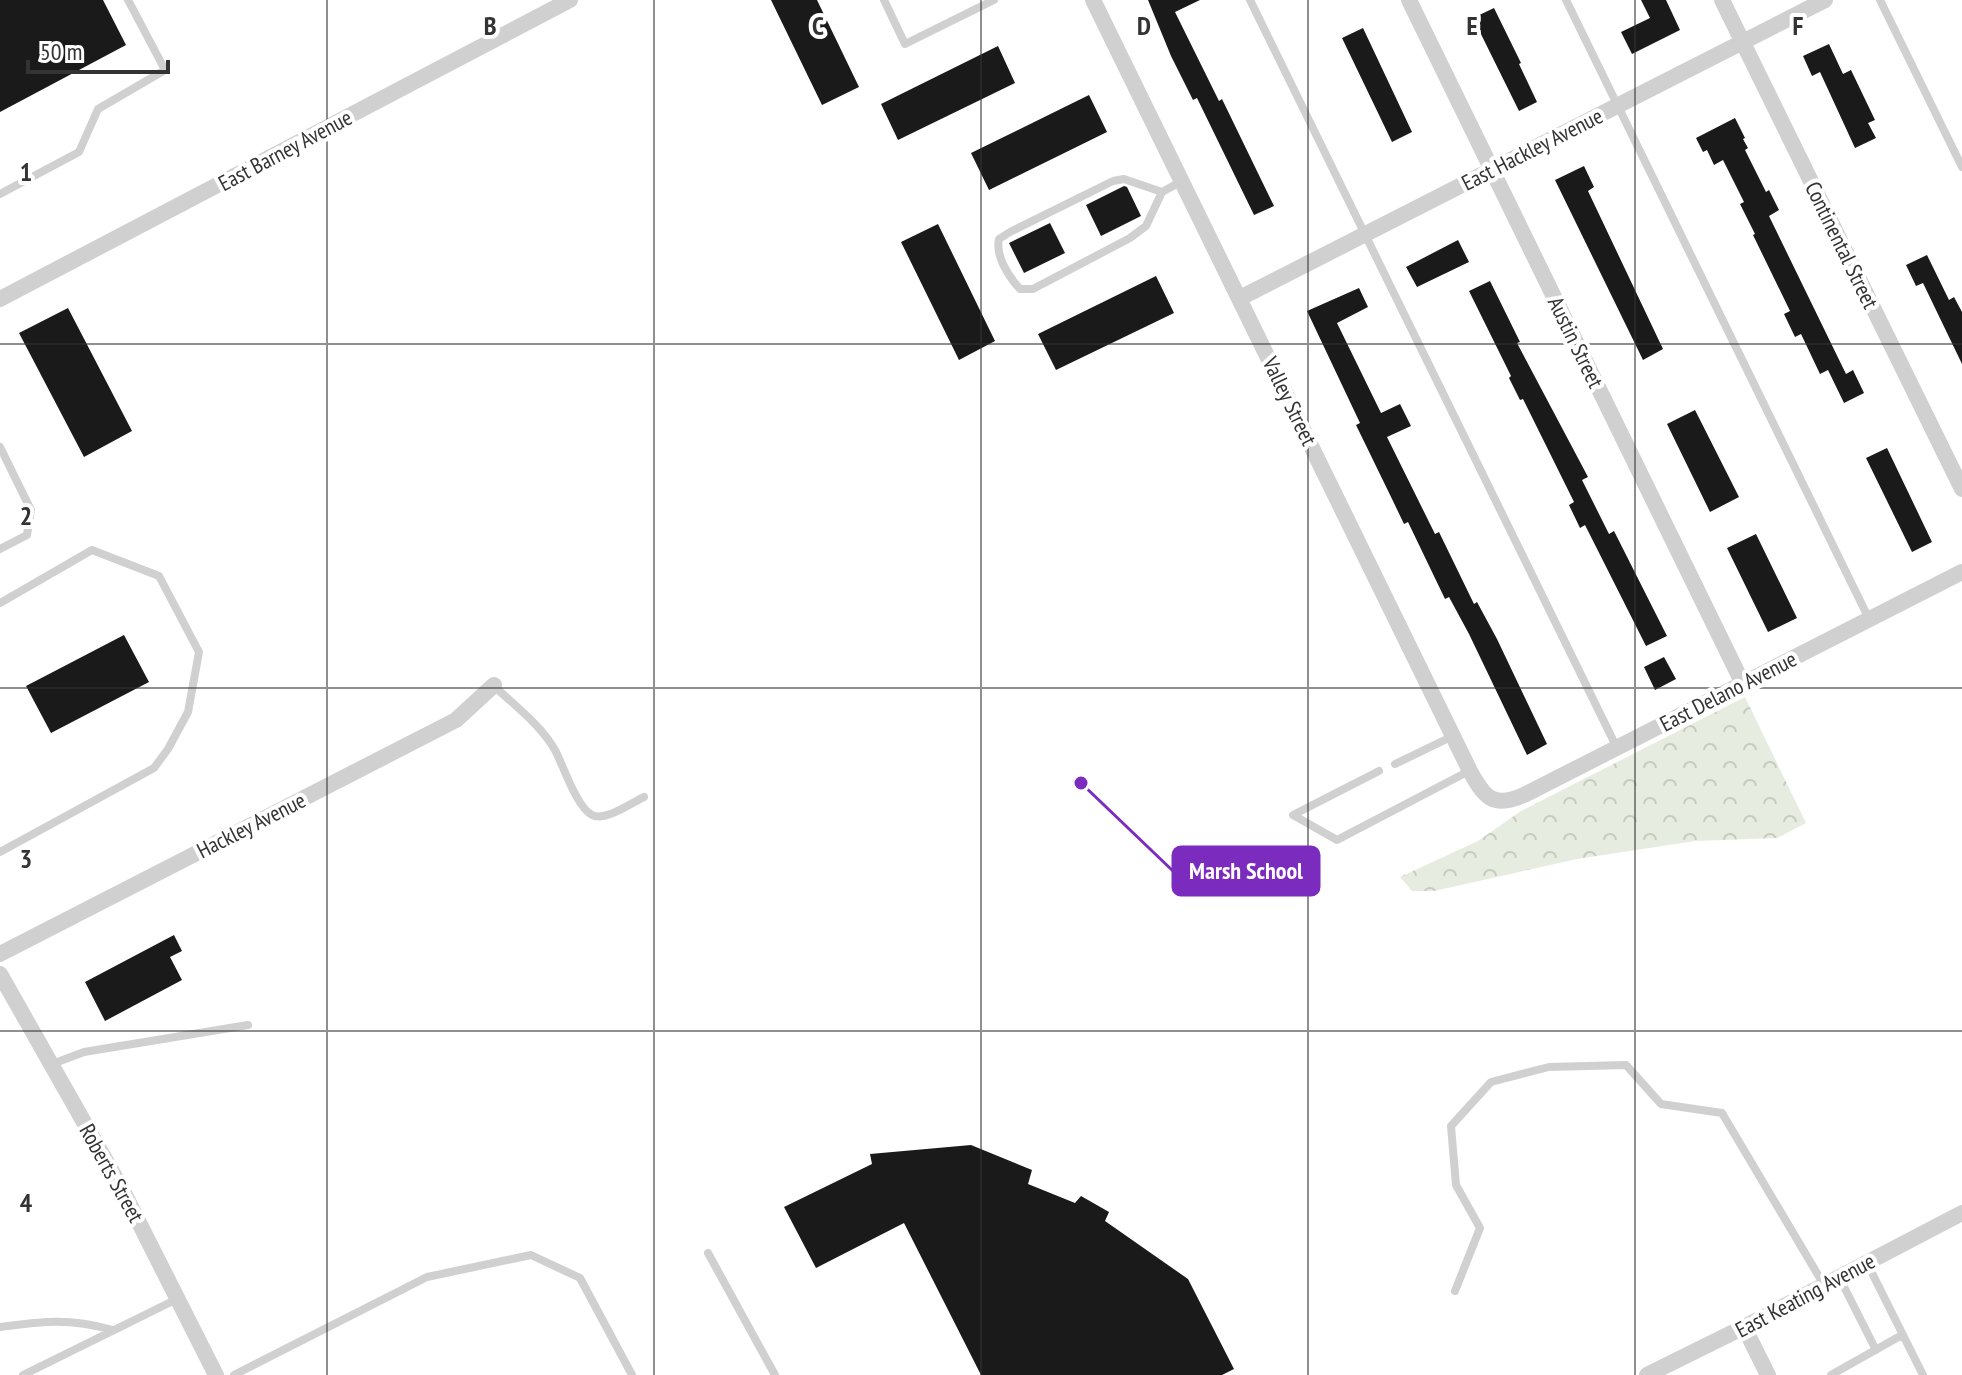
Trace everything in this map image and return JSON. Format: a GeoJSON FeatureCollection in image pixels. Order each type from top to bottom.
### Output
{"type":"FeatureCollection","features":[{"type":"Feature","properties":{"kind":"street","name":"East Barney Avenue"},"geometry":{"type":"LineString","coordinates":[[0,299],[570,0]]}},
{"type":"Feature","properties":{"kind":"street","name":"Valley Street"},"geometry":{"type":"LineString","coordinates":[[1093,0],[1470,771],[1484,795],[1491,800]]}},
{"type":"Feature","properties":{"kind":"street","name":"Austin Street"},"geometry":{"type":"LineString","coordinates":[[1409,0],[1743,684]]}},
{"type":"Feature","properties":{"kind":"street","name":"Continental Street"},"geometry":{"type":"LineString","coordinates":[[1722,0],[1962,489]]}},
{"type":"Feature","properties":{"kind":"street","name":"East Hackley Avenue"},"geometry":{"type":"LineString","coordinates":[[1240,298],[1825,0]]}},
{"type":"Feature","properties":{"kind":"street","name":"East Delano Avenue"},"geometry":{"type":"LineString","coordinates":[[1491,800],[1515,799],[1962,572]]}},
{"type":"Feature","properties":{"kind":"street","name":"Hackley Avenue"},"geometry":{"type":"LineString","coordinates":[[0,954],[456,720],[494,685]]}},
{"type":"Feature","properties":{"kind":"street","name":"Roberts Street"},"geometry":{"type":"LineString","coordinates":[[0,974],[123,1191],[216,1375]]}},
{"type":"Feature","properties":{"kind":"street","name":"East Keating Avenue"},"geometry":{"type":"LineString","coordinates":[[1647,1375],[1962,1213]]}},
{"type":"Feature","properties":{"kind":"street"},"geometry":{"type":"LineString","coordinates":[[1744,1327],[1768,1375]]}},
{"type":"Feature","properties":{"kind":"lane"},"geometry":{"type":"LineString","coordinates":[[0,194],[79,152],[98,109],[165,70],[128,0]]}},
{"type":"Feature","properties":{"kind":"lane"},"geometry":{"type":"LineString","coordinates":[[884,0],[905,44],[994,0]]}},
{"type":"Feature","properties":{"kind":"lane"},"geometry":{"type":"LineString","coordinates":[[1250,0],[1617,748]]}},
{"type":"Feature","properties":{"kind":"lane"},"geometry":{"type":"LineString","coordinates":[[1566,0],[1869,619]]}},
{"type":"Feature","properties":{"kind":"lane"},"geometry":{"type":"LineString","coordinates":[[1880,0],[1962,167]]}},
{"type":"Feature","properties":{"kind":"lane"},"geometry":{"type":"LineString","coordinates":[[1162,192],[1124,179],[1113,181],[999,239],[997,248],[1011,278],[1020,289],[1033,289],[1130,238],[1146,226],[1162,192],[1182,181]]}},
{"type":"Feature","properties":{"kind":"lane"},"geometry":{"type":"LineString","coordinates":[[0,447],[31,510],[27,535],[0,549]]}},
{"type":"Feature","properties":{"kind":"lane"},"geometry":{"type":"LineString","coordinates":[[0,603],[92,550],[159,576],[199,652],[188,712],[154,768],[0,852]]}},
{"type":"Feature","properties":{"kind":"lane"},"geometry":{"type":"LineString","coordinates":[[494,685],[553,746],[589,815],[600,817],[644,797]]}},
{"type":"Feature","properties":{"kind":"lane"},"geometry":{"type":"LineString","coordinates":[[1395,764],[1453,736]]}},
{"type":"Feature","properties":{"kind":"lane"},"geometry":{"type":"LineString","coordinates":[[1379,771],[1293,815],[1337,840],[1470,771]]}},
{"type":"Feature","properties":{"kind":"lane"},"geometry":{"type":"LineString","coordinates":[[51,1065],[84,1052],[248,1025]]}},
{"type":"Feature","properties":{"kind":"lane"},"geometry":{"type":"LineString","coordinates":[[1455,1291],[1480,1228],[1456,1185],[1451,1126],[1491,1082],[1549,1067],[1626,1065],[1661,1104],[1722,1113],[1876,1350]]}},
{"type":"Feature","properties":{"kind":"lane"},"geometry":{"type":"LineString","coordinates":[[708,1253],[775,1375]]}},
{"type":"Feature","properties":{"kind":"lane"},"geometry":{"type":"LineString","coordinates":[[234,1375],[427,1277],[531,1255],[580,1278],[632,1375]]}},
{"type":"Feature","properties":{"kind":"lane"},"geometry":{"type":"LineString","coordinates":[[1867,1263],[1923,1375]]}},
{"type":"Feature","properties":{"kind":"lane"},"geometry":{"type":"LineString","coordinates":[[23,1375],[178,1299]]}},
{"type":"Feature","properties":{"kind":"lane"},"geometry":{"type":"LineString","coordinates":[[0,1327],[79,1321],[114,1330]]}},
{"type":"Feature","properties":{"kind":"lane"},"geometry":{"type":"LineString","coordinates":[[1831,1375],[1902,1335]]}},
{"type":"Feature","properties":{"kind":"green space"},"geometry":{"type":"Polygon","coordinates":[[[1745,697],[1806,823],[1777,838],[1695,841],[1577,859],[1434,891],[1412,891],[1400,877],[1478,841],[1521,811],[1745,697]]]}},
{"type":"Feature","properties":{"kind":"building"},"geometry":{"type":"Polygon","coordinates":[[[0,0],[103,0],[126,45],[0,112],[0,0]]]}},
{"type":"Feature","properties":{"kind":"building"},"geometry":{"type":"Polygon","coordinates":[[[771,0],[817,0],[859,87],[822,105],[771,0]]]}},
{"type":"Feature","properties":{"kind":"building"},"geometry":{"type":"Polygon","coordinates":[[[1148,0],[1200,0],[1175,12],[1274,206],[1254,215],[1197,98],[1193,100],[1171,56],[1148,0]]]}},
{"type":"Feature","properties":{"kind":"building"},"geometry":{"type":"Polygon","coordinates":[[[1641,0],[1666,0],[1680,30],[1632,54],[1621,32],[1650,18],[1641,0]]]}},
{"type":"Feature","properties":{"kind":"building"},"geometry":{"type":"Polygon","coordinates":[[[1494,8],[1537,102],[1519,111],[1473,18],[1494,8]]]}},
{"type":"Feature","properties":{"kind":"building"},"geometry":{"type":"Polygon","coordinates":[[[1363,28],[1412,132],[1392,142],[1342,38],[1363,28]]]}},
{"type":"Feature","properties":{"kind":"building"},"geometry":{"type":"Polygon","coordinates":[[[1829,44],[1843,74],[1851,70],[1875,120],[1868,123],[1876,138],[1855,148],[1820,72],[1812,76],[1803,56],[1829,44]]]}},
{"type":"Feature","properties":{"kind":"building"},"geometry":{"type":"Polygon","coordinates":[[[998,46],[1015,83],[898,140],[881,104],[998,46]]]}},
{"type":"Feature","properties":{"kind":"building"},"geometry":{"type":"Polygon","coordinates":[[[1089,95],[1107,132],[989,190],[971,153],[1089,95]]]}},
{"type":"Feature","properties":{"kind":"building"},"geometry":{"type":"Polygon","coordinates":[[[1735,118],[1745,138],[1748,148],[1745,150],[1766,192],[1769,190],[1779,210],[1769,216],[1846,374],[1853,370],[1864,393],[1844,403],[1828,370],[1820,374],[1801,334],[1795,337],[1784,314],[1790,311],[1753,235],[1740,204],[1744,202],[1723,160],[1714,165],[1707,150],[1703,152],[1696,138],[1735,118]]]}},
{"type":"Feature","properties":{"kind":"building"},"geometry":{"type":"Polygon","coordinates":[[[1584,166],[1594,187],[1588,191],[1663,349],[1643,360],[1555,180],[1584,166]]]}},
{"type":"Feature","properties":{"kind":"building"},"geometry":{"type":"Polygon","coordinates":[[[1124,186],[1141,216],[1101,236],[1086,205],[1124,186]]]}},
{"type":"Feature","properties":{"kind":"building"},"geometry":{"type":"Polygon","coordinates":[[[1050,223],[1065,253],[1024,273],[1009,243],[1050,223]]]}},
{"type":"Feature","properties":{"kind":"building"},"geometry":{"type":"Polygon","coordinates":[[[938,224],[995,341],[959,360],[901,242],[938,224]]]}},
{"type":"Feature","properties":{"kind":"building"},"geometry":{"type":"Polygon","coordinates":[[[1458,240],[1469,262],[1417,287],[1406,267],[1458,240]]]}},
{"type":"Feature","properties":{"kind":"building"},"geometry":{"type":"Polygon","coordinates":[[[1927,255],[1949,300],[1954,297],[1962,312],[1962,364],[1923,283],[1916,286],[1906,265],[1927,255]]]}},
{"type":"Feature","properties":{"kind":"building"},"geometry":{"type":"Polygon","coordinates":[[[1156,276],[1174,313],[1056,370],[1038,334],[1156,276]]]}},
{"type":"Feature","properties":{"kind":"building"},"geometry":{"type":"Polygon","coordinates":[[[1490,281],[1520,342],[1517,343],[1588,477],[1582,480],[1609,534],[1614,531],[1667,636],[1646,646],[1585,525],[1580,528],[1569,505],[1574,502],[1523,399],[1520,400],[1509,378],[1511,376],[1469,291],[1490,281]]]}},
{"type":"Feature","properties":{"kind":"building"},"geometry":{"type":"Polygon","coordinates":[[[1359,288],[1368,307],[1337,323],[1381,413],[1400,404],[1411,426],[1387,437],[1435,534],[1439,532],[1474,604],[1477,602],[1497,639],[1547,744],[1527,755],[1469,634],[1449,597],[1445,599],[1408,522],[1404,524],[1356,425],[1360,423],[1307,311],[1359,288]]]}},
{"type":"Feature","properties":{"kind":"building"},"geometry":{"type":"Polygon","coordinates":[[[68,308],[132,431],[84,457],[19,333],[68,308]]]}},
{"type":"Feature","properties":{"kind":"building"},"geometry":{"type":"Polygon","coordinates":[[[1695,410],[1739,497],[1710,512],[1667,424],[1695,410]]]}},
{"type":"Feature","properties":{"kind":"building"},"geometry":{"type":"Polygon","coordinates":[[[1887,448],[1932,542],[1912,552],[1866,458],[1887,448]]]}},
{"type":"Feature","properties":{"kind":"building"},"geometry":{"type":"Polygon","coordinates":[[[1756,534],[1797,618],[1768,632],[1727,548],[1756,534]]]}},
{"type":"Feature","properties":{"kind":"building"},"geometry":{"type":"Polygon","coordinates":[[[124,635],[149,682],[51,733],[26,686],[124,635]]]}},
{"type":"Feature","properties":{"kind":"building"},"geometry":{"type":"Polygon","coordinates":[[[1664,657],[1676,679],[1655,690],[1644,667],[1664,657]]]}},
{"type":"Feature","properties":{"kind":"building"},"geometry":{"type":"Polygon","coordinates":[[[174,935],[182,951],[170,957],[182,980],[105,1021],[85,982],[174,935]]]}},
{"type":"Feature","properties":{"kind":"building"},"geometry":{"type":"Polygon","coordinates":[[[971,1145],[1032,1170],[1028,1184],[1075,1203],[1081,1196],[1109,1212],[1105,1221],[1188,1279],[1234,1369],[1222,1375],[981,1375],[904,1223],[816,1268],[784,1207],[872,1164],[870,1154],[971,1145]]]}},
{"type":"Feature","properties":{"kind":"place","name":"Marsh School"},"geometry":{"type":"Point","coordinates":[1081,783]}}]}
